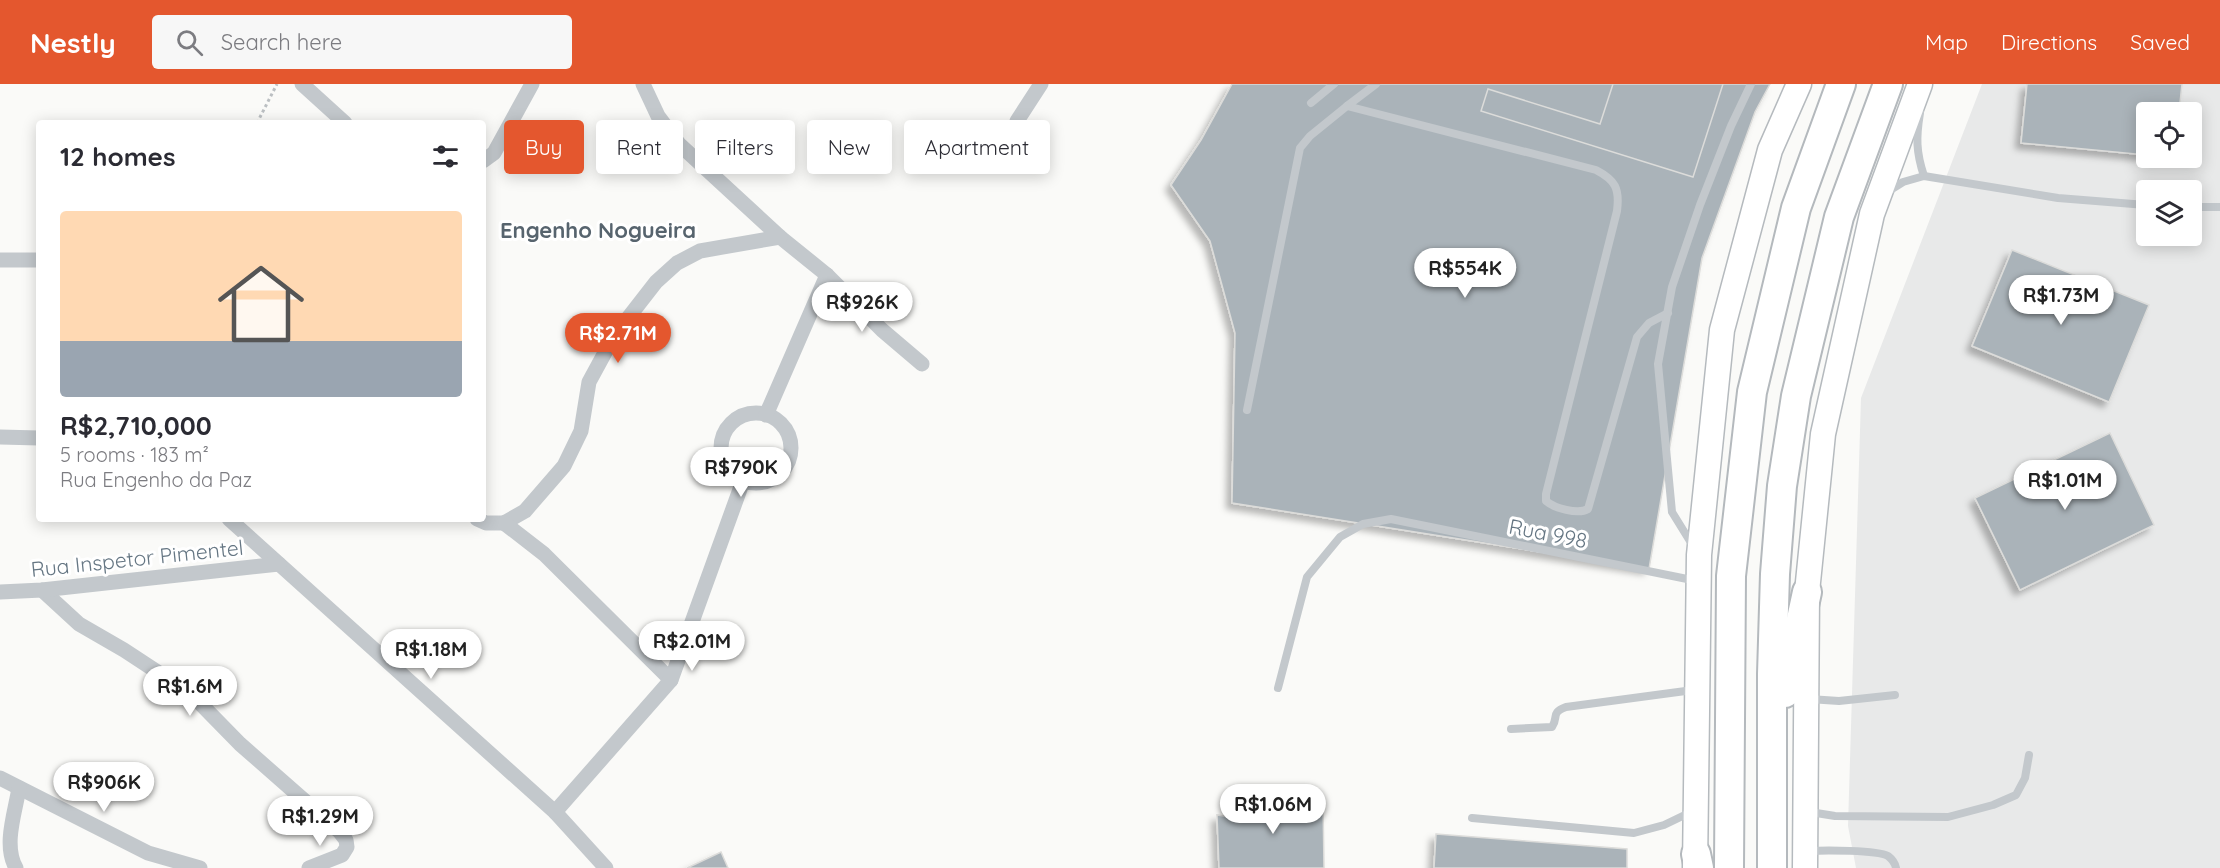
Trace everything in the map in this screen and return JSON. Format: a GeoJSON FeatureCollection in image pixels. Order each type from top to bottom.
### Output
{"type":"FeatureCollection","features":[{"type":"Feature","properties":{"kind":"highway"},"geometry":{"type":"LineString","coordinates":[[1728,868],[1731,576],[1752,392],[1796,208],[1841,84]]}},
{"type":"Feature","properties":{"kind":"highway"},"geometry":{"type":"LineString","coordinates":[[1772,868],[1772,674],[1775,574],[1782,486],[1796,396],[1839,217],[1888,84]]}},
{"type":"Feature","properties":{"kind":"highway"},"geometry":{"type":"LineString","coordinates":[[1773,772],[1788,676],[1807,592]]}},
{"type":"Feature","properties":{"kind":"main road"},"geometry":{"type":"LineString","coordinates":[[1697,863],[1699,555],[1722,330],[1770,150],[1798,84]]}},
{"type":"Feature","properties":{"kind":"main road"},"geometry":{"type":"LineString","coordinates":[[1805,859],[1807,592],[1823,434],[1872,214],[1922,94]]}},
{"type":"Feature","properties":{"kind":"street"},"geometry":{"type":"LineString","coordinates":[[302,84],[342,120]]}},
{"type":"Feature","properties":{"kind":"street"},"geometry":{"type":"LineString","coordinates":[[486,159],[494,153],[532,84]]}},
{"type":"Feature","properties":{"kind":"street"},"geometry":{"type":"LineString","coordinates":[[644,84],[658,116],[679,144],[780,237],[827,275],[882,330],[922,364]]}},
{"type":"Feature","properties":{"kind":"street"},"geometry":{"type":"LineString","coordinates":[[1018,120],[1041,84]]}},
{"type":"Feature","properties":{"kind":"street"},"geometry":{"type":"LineString","coordinates":[[484,522],[504,523],[525,511],[564,465],[581,431],[589,382],[614,336],[656,282],[677,263],[700,251],[780,237]]}},
{"type":"Feature","properties":{"kind":"street"},"geometry":{"type":"LineString","coordinates":[[0,260],[36,260]]}},
{"type":"Feature","properties":{"kind":"street"},"geometry":{"type":"LineString","coordinates":[[766,415],[827,275]]}},
{"type":"Feature","properties":{"kind":"street"},"geometry":{"type":"LineString","coordinates":[[753,414],[766,415],[776,420],[785,429],[790,440],[791,452],[787,464],[780,473],[767,482],[743,481],[734,476],[726,467],[721,444],[725,432],[732,423],[742,417],[753,414]]}},
{"type":"Feature","properties":{"kind":"street"},"geometry":{"type":"LineString","coordinates":[[0,436],[36,438]]}},
{"type":"Feature","properties":{"kind":"street"},"geometry":{"type":"LineString","coordinates":[[555,812],[671,680],[743,481]]}},
{"type":"Feature","properties":{"kind":"street"},"geometry":{"type":"LineString","coordinates":[[232,522],[555,812],[606,868]]}},
{"type":"Feature","properties":{"kind":"street"},"geometry":{"type":"LineString","coordinates":[[504,523],[543,554],[671,680]]}},
{"type":"Feature","properties":{"kind":"street","name":"Rua Inspetor Pimentel"},"geometry":{"type":"LineString","coordinates":[[0,592],[42,590],[279,564]]}},
{"type":"Feature","properties":{"kind":"street"},"geometry":{"type":"LineString","coordinates":[[42,590],[79,624],[124,650],[191,694],[240,744],[339,831],[348,847],[342,855],[309,868]]}},
{"type":"Feature","properties":{"kind":"street"},"geometry":{"type":"LineString","coordinates":[[0,778],[148,853],[200,868]]}},
{"type":"Feature","properties":{"kind":"street"},"geometry":{"type":"LineString","coordinates":[[16,868],[10,835],[19,788]]}},
{"type":"Feature","properties":{"kind":"lane"},"geometry":{"type":"LineString","coordinates":[[1311,103],[1334,84]]}},
{"type":"Feature","properties":{"kind":"lane"},"geometry":{"type":"LineString","coordinates":[[1247,410],[1300,148],[1310,136],[1376,84]]}},
{"type":"Feature","properties":{"kind":"lane"},"geometry":{"type":"LineString","coordinates":[[1699,555],[1672,512],[1658,364],[1672,287],[1700,205],[1731,126],[1751,84]]}},
{"type":"Feature","properties":{"kind":"lane"},"geometry":{"type":"LineString","coordinates":[[1922,94],[1917,138],[1918,158],[1924,176]]}},
{"type":"Feature","properties":{"kind":"lane"},"geometry":{"type":"LineString","coordinates":[[1347,106],[1596,170],[1610,177],[1617,189],[1617,211],[1546,494],[1546,501],[1551,505],[1580,512],[1588,509],[1637,337],[1649,323],[1668,313]]}},
{"type":"Feature","properties":{"kind":"lane"},"geometry":{"type":"LineString","coordinates":[[1872,214],[1883,195],[1903,182],[1924,176],[2058,198],[2136,204]]}},
{"type":"Feature","properties":{"kind":"lane"},"geometry":{"type":"LineString","coordinates":[[2202,207],[2220,207]]}},
{"type":"Feature","properties":{"kind":"lane","name":"Rua 998"},"geometry":{"type":"LineString","coordinates":[[1278,688],[1307,578],[1340,537],[1363,524],[1391,519],[1698,582]]}},
{"type":"Feature","properties":{"kind":"lane"},"geometry":{"type":"LineString","coordinates":[[1511,729],[1552,727],[1555,714],[1566,707],[1698,689]]}},
{"type":"Feature","properties":{"kind":"lane"},"geometry":{"type":"LineString","coordinates":[[1807,699],[1839,701],[1895,694]]}},
{"type":"Feature","properties":{"kind":"lane"},"geometry":{"type":"LineString","coordinates":[[1805,811],[1835,816],[1948,817],[1993,805],[2016,795],[2025,778],[2029,755]]}},
{"type":"Feature","properties":{"kind":"lane"},"geometry":{"type":"LineString","coordinates":[[1472,818],[1634,833],[1664,825],[1696,809]]}},
{"type":"Feature","properties":{"kind":"lane"},"geometry":{"type":"LineString","coordinates":[[1805,859],[1838,850],[1887,855],[1896,868]]}},
{"type":"Feature","properties":{"kind":"path"},"geometry":{"type":"LineString","coordinates":[[259,120],[277,84]]}},
{"type":"Feature","properties":{"kind":"shaded area"},"geometry":{"type":"Polygon","coordinates":[[[1982,84],[2220,84],[2220,868],[1856,868],[1848,826],[1861,398],[1982,84]]]}},
{"type":"Feature","properties":{"kind":"building"},"geometry":{"type":"Polygon","coordinates":[[[1232,84],[1770,84],[1755,112],[1702,258],[1649,569],[1232,503],[1235,333],[1210,241],[1171,185],[1201,140],[1232,84]]]}},
{"type":"Feature","properties":{"kind":"building"},"geometry":{"type":"Polygon","coordinates":[[[1613,84],[1723,84],[1693,177],[1481,111],[1488,89],[1600,124],[1613,84]]]}},
{"type":"Feature","properties":{"kind":"building"},"geometry":{"type":"Polygon","coordinates":[[[2027,84],[2182,84],[2180,102],[2136,102],[2136,154],[2021,143],[2027,84]]]}},
{"type":"Feature","properties":{"kind":"building"},"geometry":{"type":"Polygon","coordinates":[[[2012,250],[2149,305],[2109,402],[1972,346],[2012,250]]]}},
{"type":"Feature","properties":{"kind":"building"},"geometry":{"type":"Polygon","coordinates":[[[2110,433],[2154,525],[2020,590],[1975,498],[2110,433]]]}},
{"type":"Feature","properties":{"kind":"building"},"geometry":{"type":"Polygon","coordinates":[[[1238,799],[1323,800],[1324,868],[1219,868],[1217,815],[1237,818],[1238,799]]]}},
{"type":"Feature","properties":{"kind":"building"},"geometry":{"type":"Polygon","coordinates":[[[1436,834],[1627,849],[1627,868],[1434,868],[1436,834]]]}},
{"type":"Feature","properties":{"kind":"building"},"geometry":{"type":"Polygon","coordinates":[[[721,852],[728,868],[687,868],[721,852]]]}},
{"type":"Feature","properties":{"kind":"district","name":"Engenho Nogueira"},"geometry":{"type":"Point","coordinates":[598,230]}}]}
